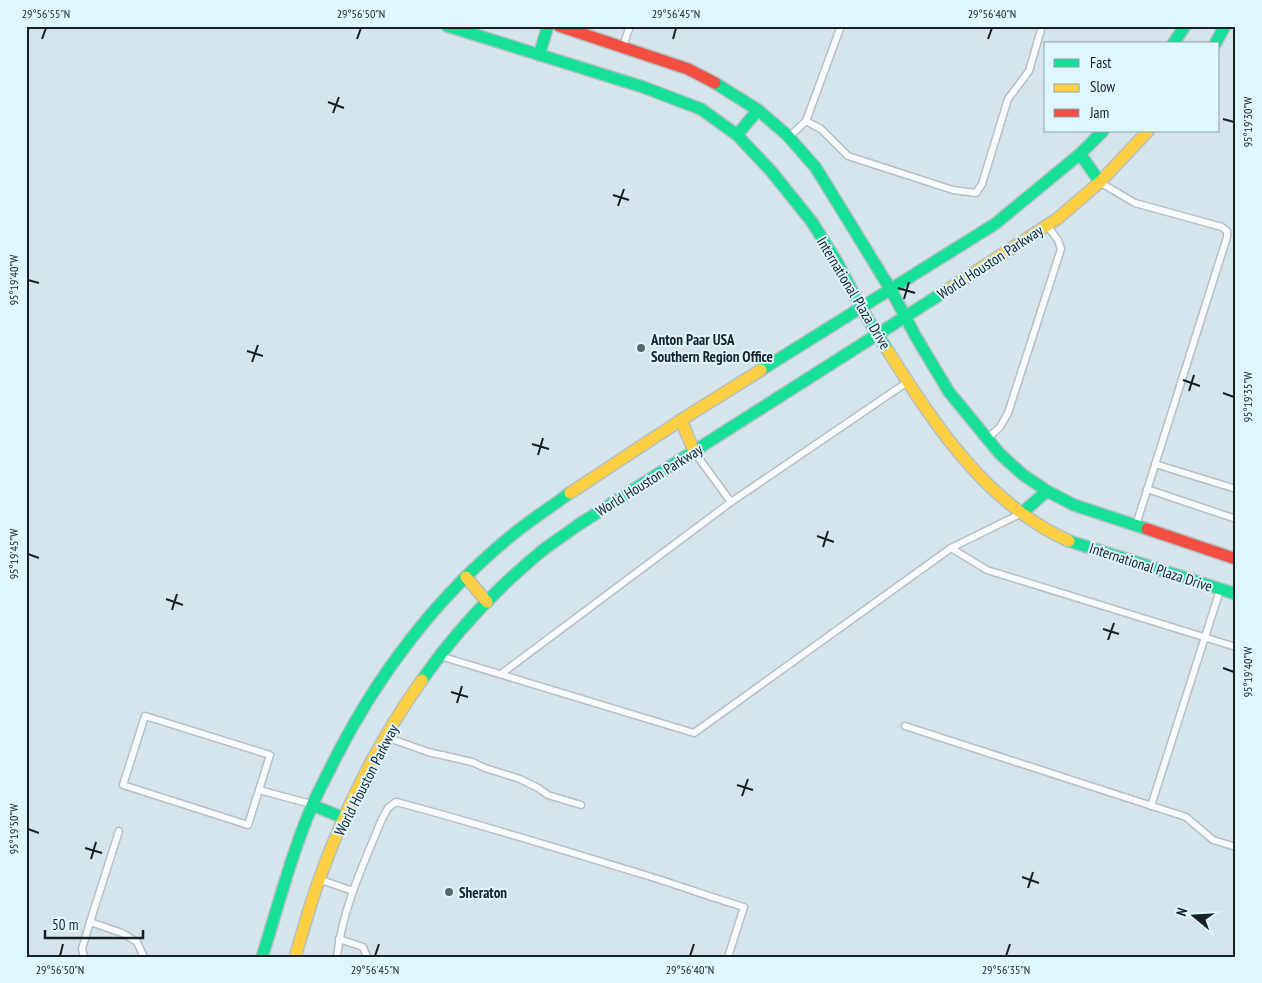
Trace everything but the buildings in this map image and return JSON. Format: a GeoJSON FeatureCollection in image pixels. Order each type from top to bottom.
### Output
{"type":"FeatureCollection","features":[{"type":"Feature","properties":{"kind":"street","name":"International Plaza Drive"},"geometry":{"type":"LineString","coordinates":[[447,26],[643,87],[701,110],[737,135],[771,171],[812,222],[837,262],[861,308],[908,382],[945,437],[984,482],[1022,514],[1049,532],[1078,544],[1236,594]]}},
{"type":"Feature","properties":{"kind":"street"},"geometry":{"type":"LineString","coordinates":[[539,55],[548,26]]}},
{"type":"Feature","properties":{"kind":"street","name":"International Plaza Drive"},"geometry":{"type":"LineString","coordinates":[[559,26],[688,69],[723,87],[758,110],[789,137],[816,168],[891,290],[949,392],[1000,454],[1022,474],[1074,505],[1236,559]]}},
{"type":"Feature","properties":{"kind":"street"},"geometry":{"type":"LineString","coordinates":[[1174,42],[1185,26]]}},
{"type":"Feature","properties":{"kind":"street"},"geometry":{"type":"LineString","coordinates":[[1216,42],[1225,26]]}},
{"type":"Feature","properties":{"kind":"street"},"geometry":{"type":"LineString","coordinates":[[737,135],[758,110]]}},
{"type":"Feature","properties":{"kind":"street","name":"World Houston Parkway"},"geometry":{"type":"LineString","coordinates":[[262,957],[297,845],[312,805],[352,725],[407,642],[466,576],[520,529],[577,488],[681,420],[995,224],[1080,154],[1102,132]]}},
{"type":"Feature","properties":{"kind":"street","name":"World Houston Parkway"},"geometry":{"type":"LineString","coordinates":[[296,957],[320,880],[344,818],[385,736],[439,655],[487,602],[538,554],[570,531],[906,318],[1047,225],[1100,182],[1147,132]]}},
{"type":"Feature","properties":{"kind":"street"},"geometry":{"type":"LineString","coordinates":[[1080,154],[1100,182]]}},
{"type":"Feature","properties":{"kind":"street"},"geometry":{"type":"LineString","coordinates":[[681,420],[694,451]]}},
{"type":"Feature","properties":{"kind":"street"},"geometry":{"type":"LineString","coordinates":[[1022,514],[1047,490]]}},
{"type":"Feature","properties":{"kind":"street"},"geometry":{"type":"LineString","coordinates":[[466,576],[487,602]]}},
{"type":"Feature","properties":{"kind":"street"},"geometry":{"type":"LineString","coordinates":[[312,805],[344,818]]}},
{"type":"Feature","properties":{"kind":"lane"},"geometry":{"type":"LineString","coordinates":[[623,46],[630,26]]}},
{"type":"Feature","properties":{"kind":"lane"},"geometry":{"type":"LineString","coordinates":[[789,137],[806,121],[841,26]]}},
{"type":"Feature","properties":{"kind":"lane"},"geometry":{"type":"LineString","coordinates":[[806,121],[821,129],[848,156],[953,190],[976,193],[982,184],[1008,99],[1029,71],[1042,26]]}},
{"type":"Feature","properties":{"kind":"lane"},"geometry":{"type":"LineString","coordinates":[[1100,182],[1135,203],[1227,230],[1227,237],[1136,526]]}},
{"type":"Feature","properties":{"kind":"lane"},"geometry":{"type":"LineString","coordinates":[[987,439],[1000,427],[1008,413],[1061,249],[1058,240],[1047,225]]}},
{"type":"Feature","properties":{"kind":"lane"},"geometry":{"type":"LineString","coordinates":[[501,674],[731,502],[908,382]]}},
{"type":"Feature","properties":{"kind":"lane"},"geometry":{"type":"LineString","coordinates":[[694,451],[731,502]]}},
{"type":"Feature","properties":{"kind":"lane"},"geometry":{"type":"LineString","coordinates":[[1155,464],[1236,489]]}},
{"type":"Feature","properties":{"kind":"lane"},"geometry":{"type":"LineString","coordinates":[[1147,489],[1236,519]]}},
{"type":"Feature","properties":{"kind":"lane"},"geometry":{"type":"LineString","coordinates":[[439,655],[694,733],[951,548],[1022,514]]}},
{"type":"Feature","properties":{"kind":"lane"},"geometry":{"type":"LineString","coordinates":[[951,548],[987,570],[1236,647]]}},
{"type":"Feature","properties":{"kind":"lane"},"geometry":{"type":"LineString","coordinates":[[1151,806],[1220,590]]}},
{"type":"Feature","properties":{"kind":"lane"},"geometry":{"type":"LineString","coordinates":[[145,716],[270,755],[259,790],[248,825],[123,786],[145,716]]}},
{"type":"Feature","properties":{"kind":"lane"},"geometry":{"type":"LineString","coordinates":[[905,726],[1186,817],[1213,840],[1236,847]]}},
{"type":"Feature","properties":{"kind":"lane"},"geometry":{"type":"LineString","coordinates":[[385,736],[428,752],[472,762],[485,768],[520,778],[548,796],[581,805]]}},
{"type":"Feature","properties":{"kind":"lane"},"geometry":{"type":"LineString","coordinates":[[259,790],[312,805]]}},
{"type":"Feature","properties":{"kind":"lane"},"geometry":{"type":"LineString","coordinates":[[337,957],[339,939],[353,891],[382,819],[388,808],[396,802],[507,833],[667,882],[705,896],[744,906],[728,957]]}},
{"type":"Feature","properties":{"kind":"lane"},"geometry":{"type":"LineString","coordinates":[[84,957],[82,950],[118,831]]}},
{"type":"Feature","properties":{"kind":"lane"},"geometry":{"type":"LineString","coordinates":[[320,880],[353,891]]}},
{"type":"Feature","properties":{"kind":"lane"},"geometry":{"type":"LineString","coordinates":[[90,922],[122,933],[137,942],[144,957]]}},
{"type":"Feature","properties":{"kind":"lane"},"geometry":{"type":"LineString","coordinates":[[339,939],[363,947],[367,957]]}},
{"type":"Feature","properties":{"kind":"traffic: fast"},"geometry":{"type":"LineString","coordinates":[[447,26],[643,87],[701,109],[737,135],[771,171],[812,222],[888,351]]}},
{"type":"Feature","properties":{"kind":"traffic: fast"},"geometry":{"type":"LineString","coordinates":[[539,55],[548,26]]}},
{"type":"Feature","properties":{"kind":"traffic: fast"},"geometry":{"type":"LineString","coordinates":[[1174,42],[1185,26]]}},
{"type":"Feature","properties":{"kind":"traffic: fast"},"geometry":{"type":"LineString","coordinates":[[1216,42],[1225,26]]}},
{"type":"Feature","properties":{"kind":"traffic: fast"},"geometry":{"type":"LineString","coordinates":[[715,83],[758,110],[787,135],[816,168],[891,290],[949,392],[1000,454],[1022,474],[1047,491],[1074,505],[1147,529]]}},
{"type":"Feature","properties":{"kind":"traffic: fast"},"geometry":{"type":"LineString","coordinates":[[737,135],[758,110]]}},
{"type":"Feature","properties":{"kind":"traffic: fast"},"geometry":{"type":"LineString","coordinates":[[761,370],[995,224],[1080,154],[1102,132]]}},
{"type":"Feature","properties":{"kind":"traffic: fast"},"geometry":{"type":"LineString","coordinates":[[1080,154],[1100,182]]}},
{"type":"Feature","properties":{"kind":"traffic: fast"},"geometry":{"type":"LineString","coordinates":[[422,680],[447,646],[475,614],[505,583],[547,547],[578,525],[944,292]]}},
{"type":"Feature","properties":{"kind":"traffic: fast"},"geometry":{"type":"LineString","coordinates":[[1022,513],[1047,491]]}},
{"type":"Feature","properties":{"kind":"traffic: fast"},"geometry":{"type":"LineString","coordinates":[[262,957],[304,825],[323,783],[367,702],[412,638],[436,608],[463,580],[521,528],[570,493]]}},
{"type":"Feature","properties":{"kind":"traffic: fast"},"geometry":{"type":"LineString","coordinates":[[1069,541],[1236,594]]}},
{"type":"Feature","properties":{"kind":"traffic: fast"},"geometry":{"type":"LineString","coordinates":[[312,805],[344,818]]}},
{"type":"Feature","properties":{"kind":"traffic: slow"},"geometry":{"type":"LineString","coordinates":[[944,292],[1057,219],[1100,182],[1147,132]]}},
{"type":"Feature","properties":{"kind":"traffic: slow"},"geometry":{"type":"LineString","coordinates":[[888,351],[924,407],[965,460],[1012,506],[1039,525],[1069,541]]}},
{"type":"Feature","properties":{"kind":"traffic: slow"},"geometry":{"type":"LineString","coordinates":[[570,493],[761,370]]}},
{"type":"Feature","properties":{"kind":"traffic: slow"},"geometry":{"type":"LineString","coordinates":[[681,420],[694,451]]}},
{"type":"Feature","properties":{"kind":"traffic: slow"},"geometry":{"type":"LineString","coordinates":[[466,577],[487,602]]}},
{"type":"Feature","properties":{"kind":"traffic: slow"},"geometry":{"type":"LineString","coordinates":[[295,957],[319,880],[351,802],[377,751],[422,680]]}},
{"type":"Feature","properties":{"kind":"traffic: jam"},"geometry":{"type":"LineString","coordinates":[[559,26],[688,69],[715,83]]}},
{"type":"Feature","properties":{"kind":"traffic: jam"},"geometry":{"type":"LineString","coordinates":[[1147,529],[1236,559]]}},
{"type":"Feature","properties":{"kind":"place","name":"Anton Paar USA Southern Region Office"},"geometry":{"type":"Point","coordinates":[641,348]}},
{"type":"Feature","properties":{"kind":"place","name":"Sheraton"},"geometry":{"type":"Point","coordinates":[449,892]}}]}
